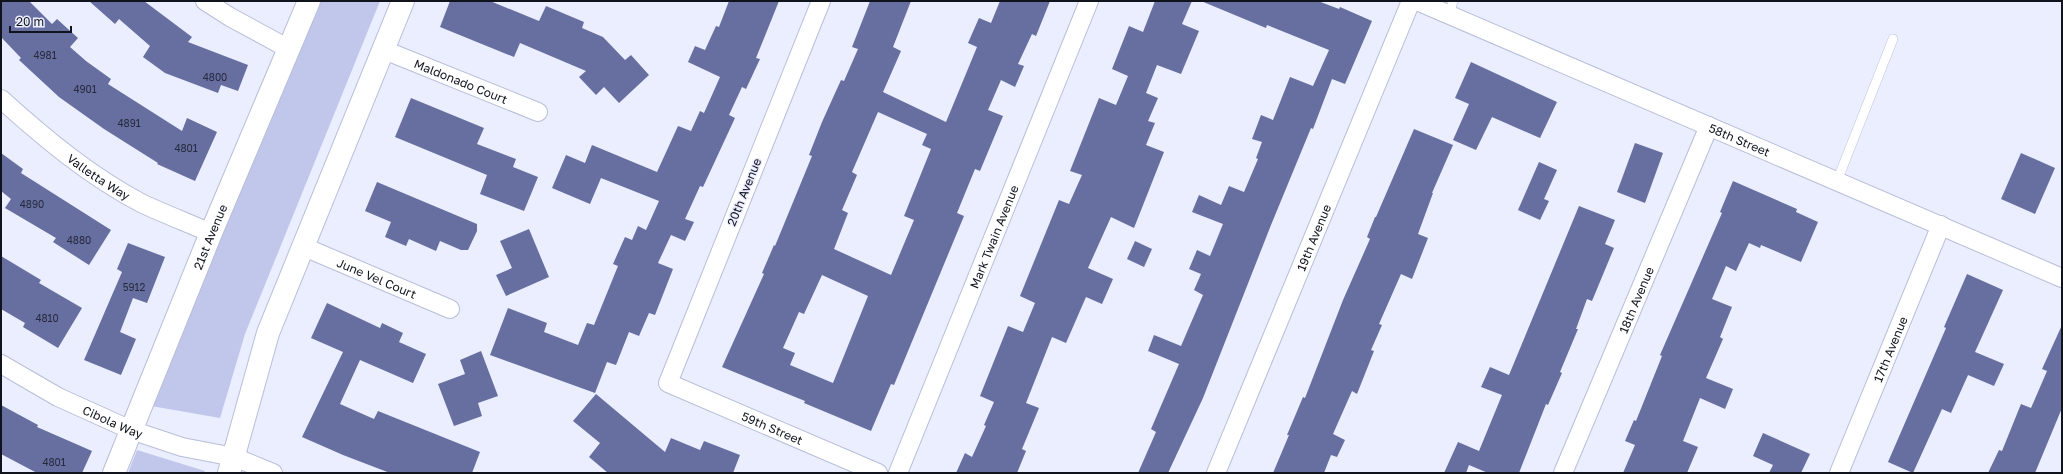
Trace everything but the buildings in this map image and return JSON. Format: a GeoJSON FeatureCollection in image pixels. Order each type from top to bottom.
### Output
{"type":"FeatureCollection","features":[{"type":"Feature","properties":{"kind":"street"},"geometry":{"type":"LineString","coordinates":[[205,1],[230,17],[289,49]]}},
{"type":"Feature","properties":{"kind":"street","name":"21st Avenue"},"geometry":{"type":"LineString","coordinates":[[114,473],[211,233],[309,1]]}},
{"type":"Feature","properties":{"kind":"street"},"geometry":{"type":"LineString","coordinates":[[231,465],[268,333],[403,1]]}},
{"type":"Feature","properties":{"kind":"street","name":"20th Avenue"},"geometry":{"type":"LineString","coordinates":[[668,383],[821,1]]}},
{"type":"Feature","properties":{"kind":"street","name":"Mark Twain Avenue"},"geometry":{"type":"LineString","coordinates":[[898,473],[1089,1]]}},
{"type":"Feature","properties":{"kind":"street","name":"19th Avenue"},"geometry":{"type":"LineString","coordinates":[[1216,473],[1411,1]]}},
{"type":"Feature","properties":{"kind":"street","name":"58th Street"},"geometry":{"type":"LineString","coordinates":[[1417,1],[1451,8],[1709,126],[2062,278]]}},
{"type":"Feature","properties":{"kind":"street","name":"Maldonado Court"},"geometry":{"type":"LineString","coordinates":[[384,50],[538,112]]}},
{"type":"Feature","properties":{"kind":"street","name":"Valletta Way"},"geometry":{"type":"LineString","coordinates":[[1,99],[39,134],[94,174],[143,203],[211,233]]}},
{"type":"Feature","properties":{"kind":"street","name":"18th Avenue"},"geometry":{"type":"LineString","coordinates":[[1563,473],[1709,126]]}},
{"type":"Feature","properties":{"kind":"street","name":"17th Avenue"},"geometry":{"type":"LineString","coordinates":[[1839,473],[1941,225]]}},
{"type":"Feature","properties":{"kind":"street","name":"June Vel Court"},"geometry":{"type":"LineString","coordinates":[[304,247],[450,309]]}},
{"type":"Feature","properties":{"kind":"street","name":"Cibola Way"},"geometry":{"type":"LineString","coordinates":[[1,364],[58,397],[131,430],[231,465],[273,473]]}},
{"type":"Feature","properties":{"kind":"street","name":"59th Street"},"geometry":{"type":"LineString","coordinates":[[668,383],[878,473]]}},
{"type":"Feature","properties":{"kind":"lane"},"geometry":{"type":"LineString","coordinates":[[1837,181],[1893,39]]}},
{"type":"Feature","properties":{"kind":"shaded area"},"geometry":{"type":"Polygon","coordinates":[[[319,1],[380,1],[245,334],[220,418],[151,406],[319,1]]]}},
{"type":"Feature","properties":{"kind":"shaded area"},"geometry":{"type":"Polygon","coordinates":[[[137,450],[205,471],[204,473],[128,473],[137,450]]]}}]}
